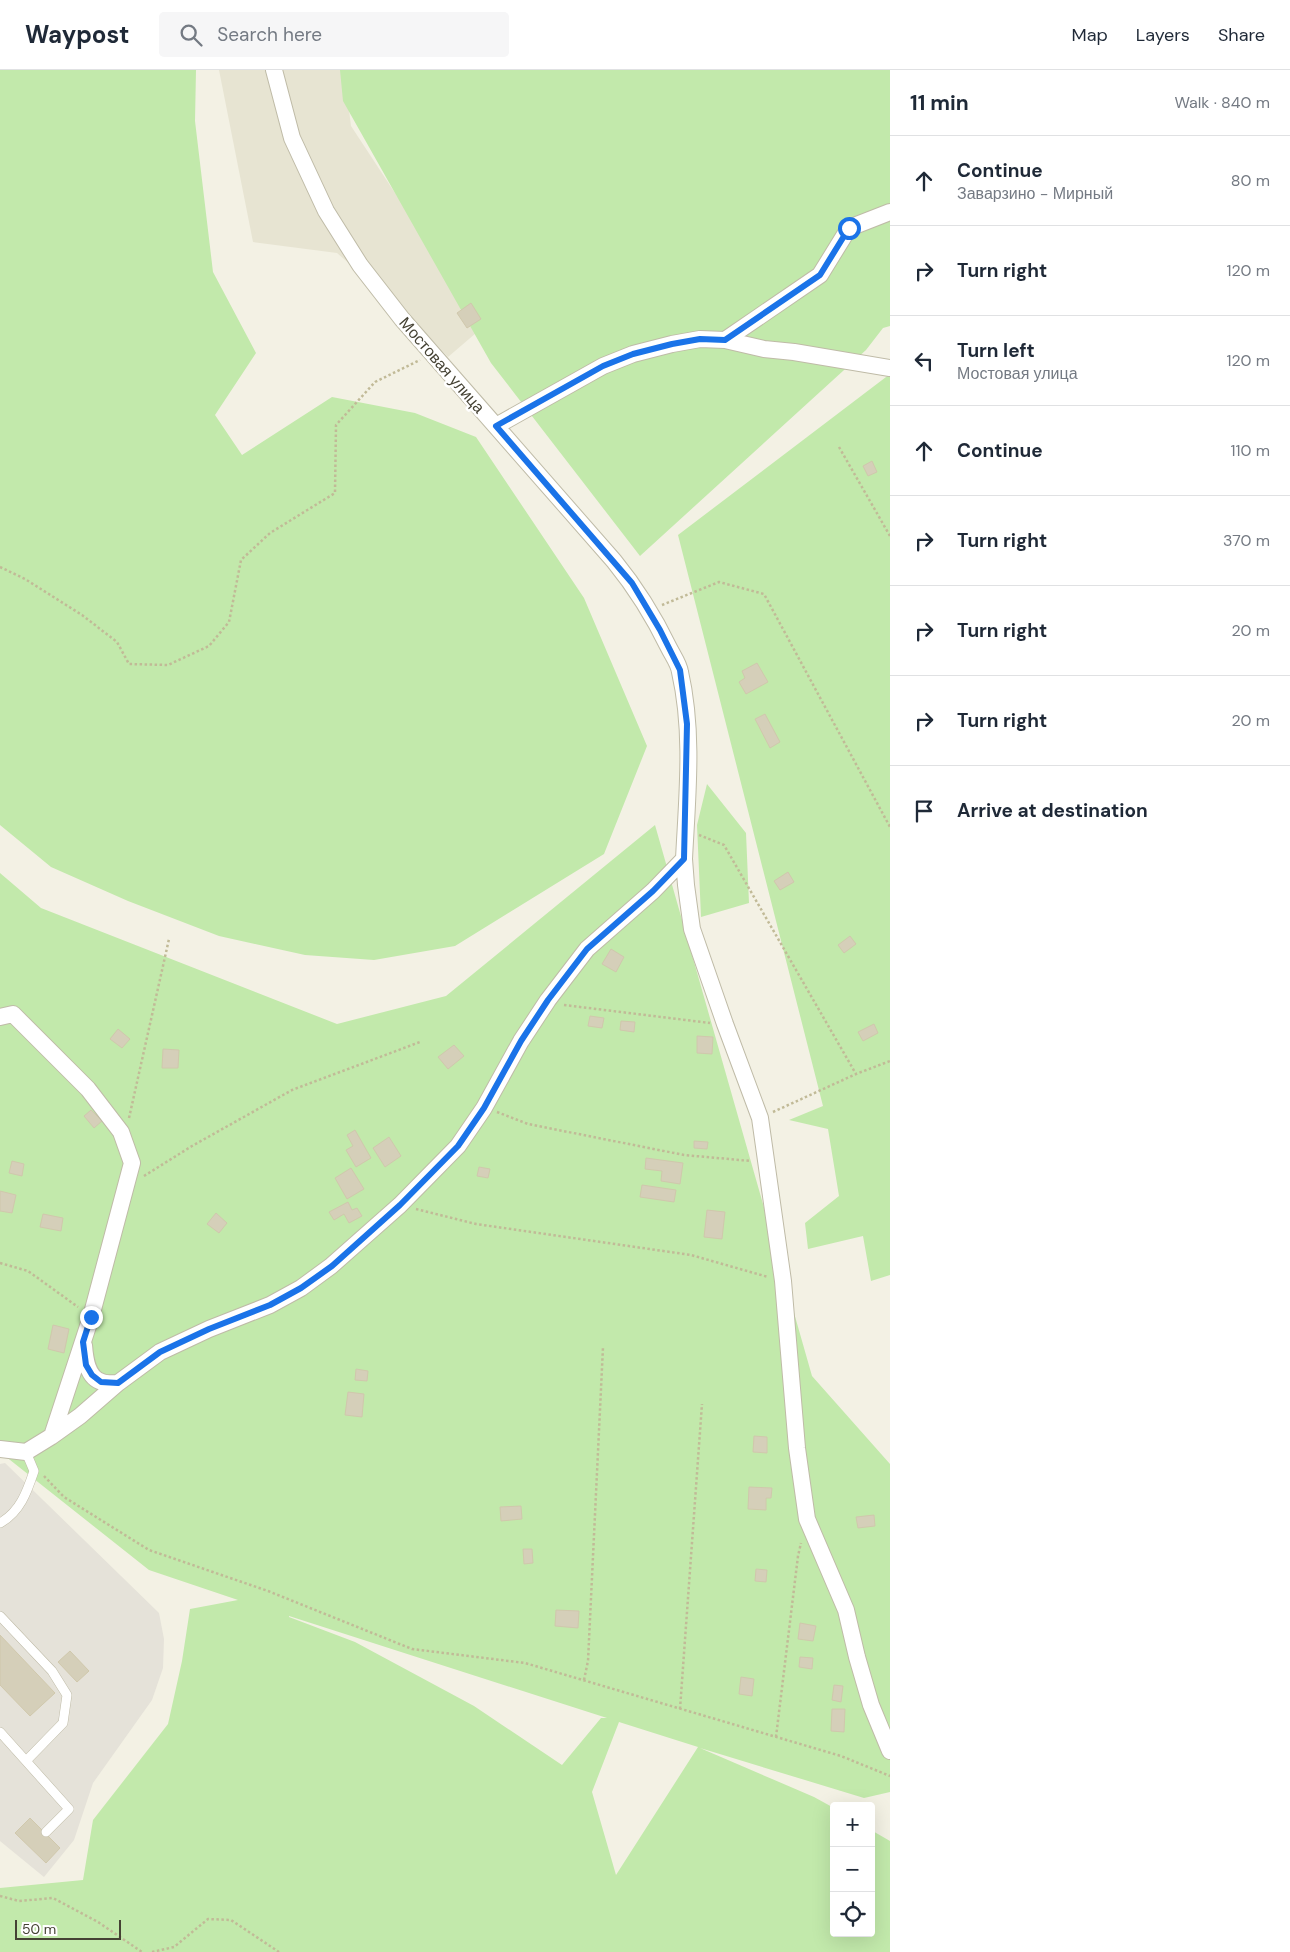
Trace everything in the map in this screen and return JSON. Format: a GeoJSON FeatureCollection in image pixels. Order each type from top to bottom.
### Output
{"type":"FeatureCollection","features":[{"type":"Feature","properties":{"kind":"street","name":"Мостовая улица"},"geometry":{"type":"LineString","coordinates":[[274,70],[292,138],[326,210],[360,264],[402,319],[632,583],[649,610],[680,670],[687,724],[684,859],[692,929],[760,1118],[784,1281],[797,1448],[807,1520],[846,1610],[871,1705],[890,1750]]}},
{"type":"Feature","properties":{"kind":"street"},"geometry":{"type":"LineString","coordinates":[[725,340],[820,275],[849,228],[890,212]]}},
{"type":"Feature","properties":{"kind":"street"},"geometry":{"type":"LineString","coordinates":[[496,426],[603,366],[633,354],[700,339],[725,340],[764,349],[794,352],[890,368]]}},
{"type":"Feature","properties":{"kind":"street"},"geometry":{"type":"LineString","coordinates":[[0,1449],[26,1452],[80,1416],[118,1383],[160,1352],[209,1329],[270,1305],[301,1288],[332,1266],[400,1205],[458,1146],[484,1108],[521,1041],[548,1000],[587,949],[653,891],[684,859]]}},
{"type":"Feature","properties":{"kind":"street"},"geometry":{"type":"LineString","coordinates":[[0,1016],[13,1014],[88,1089],[121,1132],[132,1163],[91,1317],[52,1436]]}},
{"type":"Feature","properties":{"kind":"street"},"geometry":{"type":"LineString","coordinates":[[83,1342],[86,1365],[92,1375],[101,1382],[118,1383]]}},
{"type":"Feature","properties":{"kind":"lane"},"geometry":{"type":"LineString","coordinates":[[0,1523],[11,1517],[25,1497],[34,1471],[26,1452]]}},
{"type":"Feature","properties":{"kind":"lane"},"geometry":{"type":"LineString","coordinates":[[0,1616],[52,1671],[67,1695],[62,1723],[26,1761]]}},
{"type":"Feature","properties":{"kind":"lane"},"geometry":{"type":"LineString","coordinates":[[0,1732],[69,1809],[46,1832]]}},
{"type":"Feature","properties":{"kind":"path"},"geometry":{"type":"LineString","coordinates":[[0,567],[25,579],[82,615],[117,642],[129,664],[168,665],[209,646],[229,622],[241,560],[270,533],[335,493],[336,425],[375,382],[433,354]]}},
{"type":"Feature","properties":{"kind":"path"},"geometry":{"type":"LineString","coordinates":[[839,447],[890,536]]}},
{"type":"Feature","properties":{"kind":"path"},"geometry":{"type":"LineString","coordinates":[[649,610],[719,582],[764,594],[890,827]]}},
{"type":"Feature","properties":{"kind":"path"},"geometry":{"type":"LineString","coordinates":[[685,829],[724,845],[856,1074]]}},
{"type":"Feature","properties":{"kind":"path"},"geometry":{"type":"LineString","coordinates":[[124,1140],[169,939]]}},
{"type":"Feature","properties":{"kind":"path"},"geometry":{"type":"LineString","coordinates":[[548,1000],[571,1007],[725,1024]]}},
{"type":"Feature","properties":{"kind":"path"},"geometry":{"type":"LineString","coordinates":[[126,1188],[192,1146],[292,1090],[420,1042]]}},
{"type":"Feature","properties":{"kind":"path"},"geometry":{"type":"LineString","coordinates":[[760,1118],[856,1074],[890,1061]]}},
{"type":"Feature","properties":{"kind":"path"},"geometry":{"type":"LineString","coordinates":[[484,1108],[528,1124],[684,1155],[766,1162]]}},
{"type":"Feature","properties":{"kind":"path"},"geometry":{"type":"LineString","coordinates":[[400,1205],[476,1224],[691,1256],[784,1281]]}},
{"type":"Feature","properties":{"kind":"path"},"geometry":{"type":"LineString","coordinates":[[0,1263],[28,1271],[91,1317]]}},
{"type":"Feature","properties":{"kind":"path"},"geometry":{"type":"LineString","coordinates":[[584,1680],[588,1660],[603,1347]]}},
{"type":"Feature","properties":{"kind":"path"},"geometry":{"type":"LineString","coordinates":[[680,1709],[702,1404]]}},
{"type":"Feature","properties":{"kind":"path"},"geometry":{"type":"LineString","coordinates":[[40,1472],[64,1497],[149,1550],[268,1592],[412,1649],[525,1663],[840,1756],[890,1776]]}},
{"type":"Feature","properties":{"kind":"path"},"geometry":{"type":"LineString","coordinates":[[776,1737],[798,1556],[807,1520]]}},
{"type":"Feature","properties":{"kind":"path"},"geometry":{"type":"LineString","coordinates":[[0,1896],[19,1901],[53,1898],[98,1922],[142,1952]]}},
{"type":"Feature","properties":{"kind":"path"},"geometry":{"type":"LineString","coordinates":[[152,1952],[174,1947],[208,1919],[232,1920],[279,1952]]}},
{"type":"Feature","properties":{"kind":"shaded area"},"geometry":{"type":"Polygon","coordinates":[[[219,70],[344,70],[351,126],[483,327],[448,357],[411,317],[337,253],[253,242],[219,70]]]}},
{"type":"Feature","properties":{"kind":"shaded area"},"geometry":{"type":"Polygon","coordinates":[[[5,1463],[159,1613],[164,1639],[163,1668],[152,1700],[93,1783],[74,1840],[44,1877],[0,1841],[0,1464],[5,1463]]]}},
{"type":"Feature","properties":{"kind":"green space"},"geometry":{"type":"Polygon","coordinates":[[[0,70],[196,70],[195,121],[213,272],[256,353],[215,415],[242,455],[332,397],[415,413],[476,437],[584,598],[647,746],[604,854],[455,946],[374,960],[305,955],[219,936],[128,901],[51,867],[0,825],[0,70]]]}},
{"type":"Feature","properties":{"kind":"green space"},"geometry":{"type":"Polygon","coordinates":[[[340,70],[890,70],[890,326],[883,328],[866,350],[640,556],[491,363],[343,101],[340,70]]]}},
{"type":"Feature","properties":{"kind":"green space"},"geometry":{"type":"Polygon","coordinates":[[[890,374],[890,1275],[871,1281],[863,1236],[808,1249],[805,1223],[839,1196],[828,1129],[789,1120],[823,1106],[678,535],[890,374]]]}},
{"type":"Feature","properties":{"kind":"green space"},"geometry":{"type":"Polygon","coordinates":[[[707,784],[746,833],[749,903],[701,917],[697,825],[707,784]]]}},
{"type":"Feature","properties":{"kind":"green space"},"geometry":{"type":"Polygon","coordinates":[[[655,825],[812,1376],[890,1464],[890,1792],[864,1798],[700,1748],[814,1797],[830,1806],[830,1937],[875,1937],[875,1832],[890,1841],[890,1952],[0,1952],[0,1888],[83,1880],[93,1820],[168,1724],[182,1661],[190,1609],[238,1600],[149,1570],[0,1452],[0,873],[41,908],[337,1024],[446,996],[655,825]],[[289,1616],[355,1642],[474,1706],[562,1765],[601,1718],[607,1718],[289,1616]],[[619,1722],[592,1792],[616,1875],[698,1747],[619,1722]]]}},
{"type":"Feature","properties":{"kind":"building"},"geometry":{"type":"Polygon","coordinates":[[[471,303],[481,319],[467,328],[457,313],[471,303]]]}},
{"type":"Feature","properties":{"kind":"building"},"geometry":{"type":"Polygon","coordinates":[[[872,461],[877,472],[868,476],[863,466],[872,461]]]}},
{"type":"Feature","properties":{"kind":"building"},"geometry":{"type":"Polygon","coordinates":[[[757,663],[768,682],[746,694],[739,682],[745,678],[742,671],[757,663]]]}},
{"type":"Feature","properties":{"kind":"building"},"geometry":{"type":"Polygon","coordinates":[[[765,714],[780,742],[770,748],[755,719],[765,714]]]}},
{"type":"Feature","properties":{"kind":"building"},"geometry":{"type":"Polygon","coordinates":[[[788,872],[794,882],[780,890],[774,881],[788,872]]]}},
{"type":"Feature","properties":{"kind":"building"},"geometry":{"type":"Polygon","coordinates":[[[850,936],[856,944],[844,953],[838,945],[850,936]]]}},
{"type":"Feature","properties":{"kind":"building"},"geometry":{"type":"Polygon","coordinates":[[[611,949],[624,957],[616,972],[602,964],[611,949]]]}},
{"type":"Feature","properties":{"kind":"building"},"geometry":{"type":"Polygon","coordinates":[[[590,1016],[604,1018],[602,1028],[588,1026],[590,1016]]]}},
{"type":"Feature","properties":{"kind":"building"},"geometry":{"type":"Polygon","coordinates":[[[621,1021],[635,1022],[634,1032],[620,1030],[621,1021]]]}},
{"type":"Feature","properties":{"kind":"building"},"geometry":{"type":"Polygon","coordinates":[[[874,1024],[878,1033],[863,1041],[858,1032],[874,1024]]]}},
{"type":"Feature","properties":{"kind":"building"},"geometry":{"type":"Polygon","coordinates":[[[118,1029],[130,1039],[122,1048],[110,1039],[118,1029]]]}},
{"type":"Feature","properties":{"kind":"building"},"geometry":{"type":"Polygon","coordinates":[[[697,1036],[713,1037],[712,1054],[697,1053],[697,1036]]]}},
{"type":"Feature","properties":{"kind":"building"},"geometry":{"type":"Polygon","coordinates":[[[454,1045],[464,1056],[448,1069],[438,1057],[454,1045]]]}},
{"type":"Feature","properties":{"kind":"building"},"geometry":{"type":"Polygon","coordinates":[[[163,1049],[179,1050],[178,1068],[162,1068],[163,1049]]]}},
{"type":"Feature","properties":{"kind":"building"},"geometry":{"type":"Polygon","coordinates":[[[91,1110],[102,1121],[94,1128],[84,1116],[91,1110]]]}},
{"type":"Feature","properties":{"kind":"building"},"geometry":{"type":"Polygon","coordinates":[[[355,1130],[371,1158],[356,1167],[346,1150],[353,1146],[347,1135],[355,1130]]]}},
{"type":"Feature","properties":{"kind":"building"},"geometry":{"type":"Polygon","coordinates":[[[389,1137],[401,1156],[385,1167],[373,1148],[389,1137]]]}},
{"type":"Feature","properties":{"kind":"building"},"geometry":{"type":"Polygon","coordinates":[[[694,1141],[708,1142],[707,1149],[694,1148],[694,1141]]]}},
{"type":"Feature","properties":{"kind":"building"},"geometry":{"type":"Polygon","coordinates":[[[646,1158],[683,1163],[680,1184],[661,1181],[662,1171],[645,1169],[646,1158]]]}},
{"type":"Feature","properties":{"kind":"building"},"geometry":{"type":"Polygon","coordinates":[[[12,1161],[24,1164],[22,1176],[9,1173],[12,1161]]]}},
{"type":"Feature","properties":{"kind":"building"},"geometry":{"type":"Polygon","coordinates":[[[479,1167],[490,1169],[488,1178],[477,1176],[479,1167]]]}},
{"type":"Feature","properties":{"kind":"building"},"geometry":{"type":"Polygon","coordinates":[[[351,1168],[364,1189],[347,1199],[335,1178],[351,1168]]]}},
{"type":"Feature","properties":{"kind":"building"},"geometry":{"type":"Polygon","coordinates":[[[642,1185],[676,1190],[674,1202],[640,1197],[642,1185]]]}},
{"type":"Feature","properties":{"kind":"building"},"geometry":{"type":"Polygon","coordinates":[[[0,1191],[16,1195],[12,1213],[0,1211],[0,1191]]]}},
{"type":"Feature","properties":{"kind":"building"},"geometry":{"type":"Polygon","coordinates":[[[348,1202],[352,1210],[357,1208],[362,1216],[349,1223],[344,1214],[334,1220],[329,1212],[348,1202]]]}},
{"type":"Feature","properties":{"kind":"building"},"geometry":{"type":"Polygon","coordinates":[[[707,1210],[725,1212],[722,1239],[704,1237],[707,1210]]]}},
{"type":"Feature","properties":{"kind":"building"},"geometry":{"type":"Polygon","coordinates":[[[216,1213],[227,1223],[219,1233],[207,1224],[216,1213]]]}},
{"type":"Feature","properties":{"kind":"building"},"geometry":{"type":"Polygon","coordinates":[[[43,1214],[63,1218],[61,1231],[40,1227],[43,1214]]]}},
{"type":"Feature","properties":{"kind":"building"},"geometry":{"type":"Polygon","coordinates":[[[53,1325],[69,1329],[64,1353],[48,1349],[53,1325]]]}},
{"type":"Feature","properties":{"kind":"building"},"geometry":{"type":"Polygon","coordinates":[[[356,1369],[368,1371],[367,1381],[355,1380],[356,1369]]]}},
{"type":"Feature","properties":{"kind":"building"},"geometry":{"type":"Polygon","coordinates":[[[348,1392],[364,1394],[362,1417],[345,1415],[348,1392]]]}},
{"type":"Feature","properties":{"kind":"building"},"geometry":{"type":"Polygon","coordinates":[[[754,1436],[767,1437],[767,1453],[753,1452],[754,1436]]]}},
{"type":"Feature","properties":{"kind":"building"},"geometry":{"type":"Polygon","coordinates":[[[749,1487],[772,1488],[771,1498],[766,1498],[766,1510],[748,1509],[749,1487]]]}},
{"type":"Feature","properties":{"kind":"building"},"geometry":{"type":"Polygon","coordinates":[[[521,1506],[522,1519],[501,1521],[500,1507],[521,1506]]]}},
{"type":"Feature","properties":{"kind":"building"},"geometry":{"type":"Polygon","coordinates":[[[874,1515],[875,1526],[858,1528],[856,1517],[874,1515]]]}},
{"type":"Feature","properties":{"kind":"building"},"geometry":{"type":"Polygon","coordinates":[[[523,1549],[532,1549],[533,1563],[524,1564],[523,1549]]]}},
{"type":"Feature","properties":{"kind":"building"},"geometry":{"type":"Polygon","coordinates":[[[756,1569],[767,1570],[766,1582],[755,1581],[756,1569]]]}},
{"type":"Feature","properties":{"kind":"building"},"geometry":{"type":"Polygon","coordinates":[[[556,1610],[579,1611],[578,1628],[555,1626],[556,1610]]]}},
{"type":"Feature","properties":{"kind":"building"},"geometry":{"type":"Polygon","coordinates":[[[800,1623],[816,1626],[813,1641],[798,1639],[800,1623]]]}},
{"type":"Feature","properties":{"kind":"building"},"geometry":{"type":"Polygon","coordinates":[[[0,1635],[55,1693],[30,1716],[0,1685],[0,1635]]]}},
{"type":"Feature","properties":{"kind":"building"},"geometry":{"type":"Polygon","coordinates":[[[70,1651],[89,1671],[77,1682],[58,1662],[70,1651]]]}},
{"type":"Feature","properties":{"kind":"building"},"geometry":{"type":"Polygon","coordinates":[[[800,1657],[813,1658],[812,1669],[799,1667],[800,1657]]]}},
{"type":"Feature","properties":{"kind":"building"},"geometry":{"type":"Polygon","coordinates":[[[741,1677],[754,1679],[752,1696],[739,1694],[741,1677]]]}},
{"type":"Feature","properties":{"kind":"building"},"geometry":{"type":"Polygon","coordinates":[[[834,1685],[843,1686],[841,1702],[832,1700],[834,1685]]]}},
{"type":"Feature","properties":{"kind":"building"},"geometry":{"type":"Polygon","coordinates":[[[832,1709],[845,1709],[844,1732],[831,1731],[832,1709]]]}},
{"type":"Feature","properties":{"kind":"building"},"geometry":{"type":"Polygon","coordinates":[[[30,1818],[60,1848],[46,1863],[15,1833],[30,1818]]]}},
{"type":"Feature","properties":{"kind":"route"},"geometry":{"type":"LineString","coordinates":[[91,1317],[83,1342],[86,1365],[92,1375],[101,1382],[118,1383],[160,1352],[209,1329],[270,1305],[301,1288],[332,1266],[400,1205],[458,1146],[484,1108],[521,1041],[548,1000],[587,949],[653,891],[684,859],[687,796],[687,724],[680,670],[649,610],[632,583],[496,426],[603,366],[633,354],[700,339],[725,340],[820,275],[849,228]]}}]}
